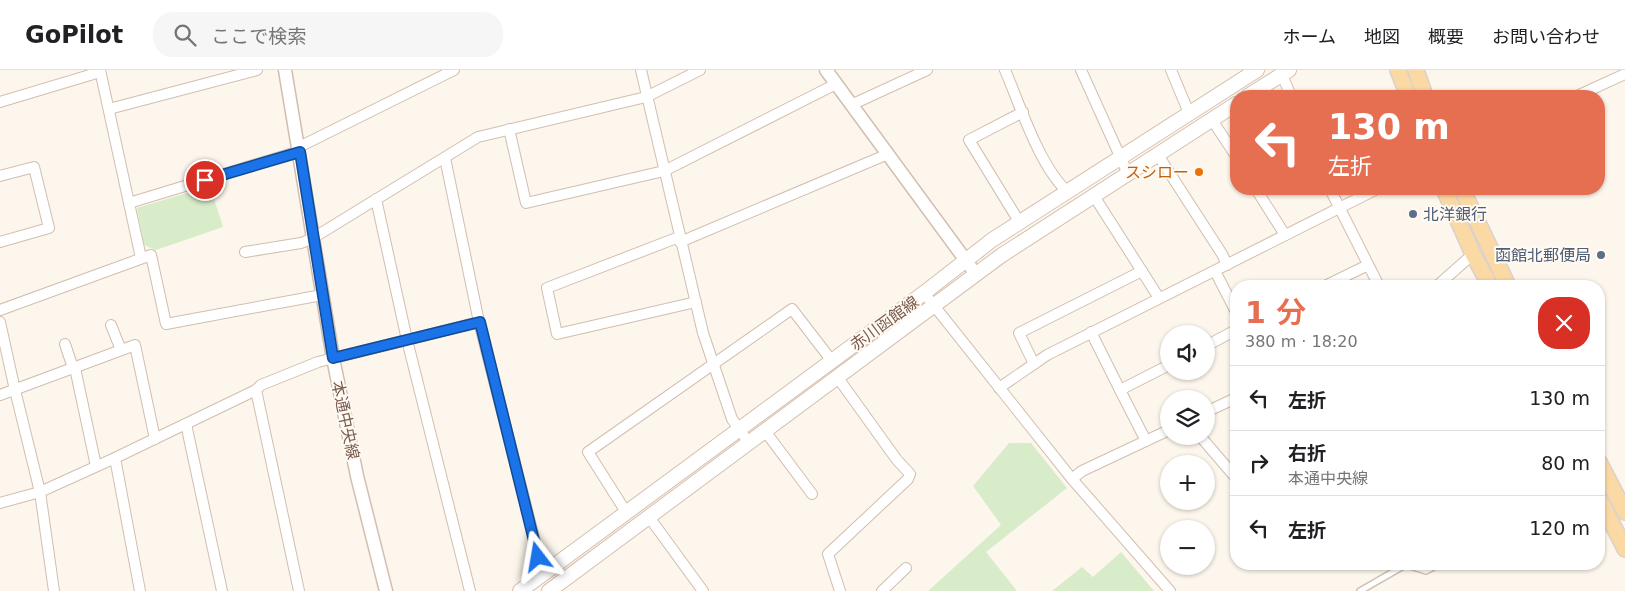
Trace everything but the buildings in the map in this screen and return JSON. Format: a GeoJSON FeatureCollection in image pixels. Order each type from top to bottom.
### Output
{"type":"FeatureCollection","features":[{"type":"Feature","properties":{"kind":"main road","name":"赤川函館線"},"geometry":{"type":"LineString","coordinates":[[520,591],[924,293],[992,240],[1257,70]]}},
{"type":"Feature","properties":{"kind":"main road"},"geometry":{"type":"LineString","coordinates":[[1398,70],[1406,90]]}},
{"type":"Feature","properties":{"kind":"main road"},"geometry":{"type":"LineString","coordinates":[[1416,70],[1424,90]]}},
{"type":"Feature","properties":{"kind":"main road"},"geometry":{"type":"LineString","coordinates":[[1257,90],[1285,72]]}},
{"type":"Feature","properties":{"kind":"main road","name":"赤川函館線"},"geometry":{"type":"LineString","coordinates":[[549,591],[838,378],[975,273],[1230,108]]}},
{"type":"Feature","properties":{"kind":"main road"},"geometry":{"type":"LineString","coordinates":[[1447,195],[1487,280]]}},
{"type":"Feature","properties":{"kind":"main road"},"geometry":{"type":"LineString","coordinates":[[1465,195],[1505,280]]}},
{"type":"Feature","properties":{"kind":"main road"},"geometry":{"type":"LineString","coordinates":[[1605,474],[1625,512]]}},
{"type":"Feature","properties":{"kind":"main road"},"geometry":{"type":"LineString","coordinates":[[1605,510],[1625,549]]}},
{"type":"Feature","properties":{"kind":"street"},"geometry":{"type":"LineString","coordinates":[[109,109],[257,70]]}},
{"type":"Feature","properties":{"kind":"street","name":"本通中央線"},"geometry":{"type":"LineString","coordinates":[[286,70],[333,358],[357,476],[386,591]]}},
{"type":"Feature","properties":{"kind":"street"},"geometry":{"type":"LineString","coordinates":[[128,203],[299,149],[454,70]]}},
{"type":"Feature","properties":{"kind":"street"},"geometry":{"type":"LineString","coordinates":[[640,70],[702,333],[732,419],[749,443]]}},
{"type":"Feature","properties":{"kind":"street"},"geometry":{"type":"LineString","coordinates":[[245,252],[301,244],[478,137],[646,97],[700,70]]}},
{"type":"Feature","properties":{"kind":"street"},"geometry":{"type":"LineString","coordinates":[[826,70],[975,273]]}},
{"type":"Feature","properties":{"kind":"street"},"geometry":{"type":"LineString","coordinates":[[851,104],[926,70]]}},
{"type":"Feature","properties":{"kind":"street"},"geometry":{"type":"LineString","coordinates":[[1005,70],[1043,159],[1060,185],[1068,192]]}},
{"type":"Feature","properties":{"kind":"street"},"geometry":{"type":"LineString","coordinates":[[1081,70],[1128,174]]}},
{"type":"Feature","properties":{"kind":"street"},"geometry":{"type":"LineString","coordinates":[[1171,70],[1190,113]]}},
{"type":"Feature","properties":{"kind":"street"},"geometry":{"type":"LineString","coordinates":[[0,102],[100,71],[141,258]]}},
{"type":"Feature","properties":{"kind":"street"},"geometry":{"type":"LineString","coordinates":[[1285,72],[1290,90]]}},
{"type":"Feature","properties":{"kind":"street"},"geometry":{"type":"LineString","coordinates":[[1590,90],[1625,74]]}},
{"type":"Feature","properties":{"kind":"street"},"geometry":{"type":"LineString","coordinates":[[509,130],[526,204],[664,171],[836,84]]}},
{"type":"Feature","properties":{"kind":"street"},"geometry":{"type":"LineString","coordinates":[[1020,223],[969,140],[1023,112]]}},
{"type":"Feature","properties":{"kind":"street"},"geometry":{"type":"LineString","coordinates":[[1212,120],[1230,147]]}},
{"type":"Feature","properties":{"kind":"street"},"geometry":{"type":"LineString","coordinates":[[696,302],[557,334],[547,288],[680,240],[888,154]]}},
{"type":"Feature","properties":{"kind":"street"},"geometry":{"type":"LineString","coordinates":[[1158,155],[1222,254],[1227,265]]}},
{"type":"Feature","properties":{"kind":"street"},"geometry":{"type":"LineString","coordinates":[[445,158],[480,322],[538,557],[544,572]]}},
{"type":"Feature","properties":{"kind":"street"},"geometry":{"type":"LineString","coordinates":[[0,176],[34,167],[49,228],[0,242]]}},
{"type":"Feature","properties":{"kind":"street"},"geometry":{"type":"LineString","coordinates":[[1260,195],[1286,236]]}},
{"type":"Feature","properties":{"kind":"street"},"geometry":{"type":"LineString","coordinates":[[1333,195],[1376,280]]}},
{"type":"Feature","properties":{"kind":"street"},"geometry":{"type":"LineString","coordinates":[[998,388],[1034,364],[1091,332],[1286,236],[1364,195]]}},
{"type":"Feature","properties":{"kind":"street"},"geometry":{"type":"LineString","coordinates":[[1094,196],[1160,298]]}},
{"type":"Feature","properties":{"kind":"street"},"geometry":{"type":"LineString","coordinates":[[376,199],[407,340],[470,591]]}},
{"type":"Feature","properties":{"kind":"street"},"geometry":{"type":"LineString","coordinates":[[1443,280],[1473,254]]}},
{"type":"Feature","properties":{"kind":"street"},"geometry":{"type":"LineString","coordinates":[[0,310],[152,255],[166,324],[322,295]]}},
{"type":"Feature","properties":{"kind":"street"},"geometry":{"type":"LineString","coordinates":[[1337,280],[1368,265]]}},
{"type":"Feature","properties":{"kind":"street"},"geometry":{"type":"LineString","coordinates":[[1215,271],[1230,300]]}},
{"type":"Feature","properties":{"kind":"street"},"geometry":{"type":"LineString","coordinates":[[1034,364],[1019,333],[1142,272]]}},
{"type":"Feature","properties":{"kind":"street"},"geometry":{"type":"LineString","coordinates":[[924,293],[1072,479],[1170,591]]}},
{"type":"Feature","properties":{"kind":"street"},"geometry":{"type":"LineString","coordinates":[[626,512],[588,452],[792,309],[832,361]]}},
{"type":"Feature","properties":{"kind":"street"},"geometry":{"type":"LineString","coordinates":[[0,322],[40,492],[54,591]]}},
{"type":"Feature","properties":{"kind":"street"},"geometry":{"type":"LineString","coordinates":[[0,503],[40,492],[186,424],[256,390],[261,385],[318,362],[480,322]]}},
{"type":"Feature","properties":{"kind":"street"},"geometry":{"type":"LineString","coordinates":[[111,324],[122,350]]}},
{"type":"Feature","properties":{"kind":"street"},"geometry":{"type":"LineString","coordinates":[[1091,332],[1146,441]]}},
{"type":"Feature","properties":{"kind":"street"},"geometry":{"type":"LineString","coordinates":[[1215,341],[1230,333]]}},
{"type":"Feature","properties":{"kind":"street"},"geometry":{"type":"LineString","coordinates":[[65,344],[74,368],[96,466]]}},
{"type":"Feature","properties":{"kind":"street"},"geometry":{"type":"LineString","coordinates":[[0,395],[135,345],[154,439]]}},
{"type":"Feature","properties":{"kind":"street"},"geometry":{"type":"LineString","coordinates":[[1120,390],[1160,370]]}},
{"type":"Feature","properties":{"kind":"street"},"geometry":{"type":"LineString","coordinates":[[838,378],[897,460],[910,474],[908,479],[828,554],[840,591]]}},
{"type":"Feature","properties":{"kind":"street"},"geometry":{"type":"LineString","coordinates":[[256,390],[299,591]]}},
{"type":"Feature","properties":{"kind":"street"},"geometry":{"type":"LineString","coordinates":[[1215,408],[1230,401]]}},
{"type":"Feature","properties":{"kind":"street"},"geometry":{"type":"LineString","coordinates":[[186,424],[222,591]]}},
{"type":"Feature","properties":{"kind":"street"},"geometry":{"type":"LineString","coordinates":[[765,431],[812,494]]}},
{"type":"Feature","properties":{"kind":"street"},"geometry":{"type":"LineString","coordinates":[[1072,479],[1082,471],[1160,434]]}},
{"type":"Feature","properties":{"kind":"street"},"geometry":{"type":"LineString","coordinates":[[1208,445],[1230,471]]}},
{"type":"Feature","properties":{"kind":"street"},"geometry":{"type":"LineString","coordinates":[[115,458],[140,591]]}},
{"type":"Feature","properties":{"kind":"street"},"geometry":{"type":"LineString","coordinates":[[648,517],[702,591]]}},
{"type":"Feature","properties":{"kind":"street"},"geometry":{"type":"LineString","coordinates":[[882,591],[906,568]]}},
{"type":"Feature","properties":{"kind":"lane"},"geometry":{"type":"LineString","coordinates":[[1360,591],[1395,570]]}},
{"type":"Feature","properties":{"kind":"green space"},"geometry":{"type":"Polygon","coordinates":[[[210,186],[223,227],[156,250],[144,245],[137,208],[210,186]]]}},
{"type":"Feature","properties":{"kind":"green space"},"geometry":{"type":"Polygon","coordinates":[[[1009,443],[1031,443],[1067,488],[986,552],[1017,591],[928,591],[1001,525],[973,486],[1009,443]]]}},
{"type":"Feature","properties":{"kind":"green space"},"geometry":{"type":"Polygon","coordinates":[[[1121,552],[1154,591],[1052,591],[1082,567],[1093,577],[1121,552]]]}},
{"type":"Feature","properties":{"kind":"place","name":"スシロー"},"geometry":{"type":"Point","coordinates":[1199,172]}},
{"type":"Feature","properties":{"kind":"place","name":"北洋銀行"},"geometry":{"type":"Point","coordinates":[1413,214]}},
{"type":"Feature","properties":{"kind":"place","name":"函館北郵便局"},"geometry":{"type":"Point","coordinates":[1601,255]}},
{"type":"Feature","properties":{"kind":"route"},"geometry":{"type":"LineString","coordinates":[[205,180],[300,152],[333,358],[480,322],[538,557]]}}]}
